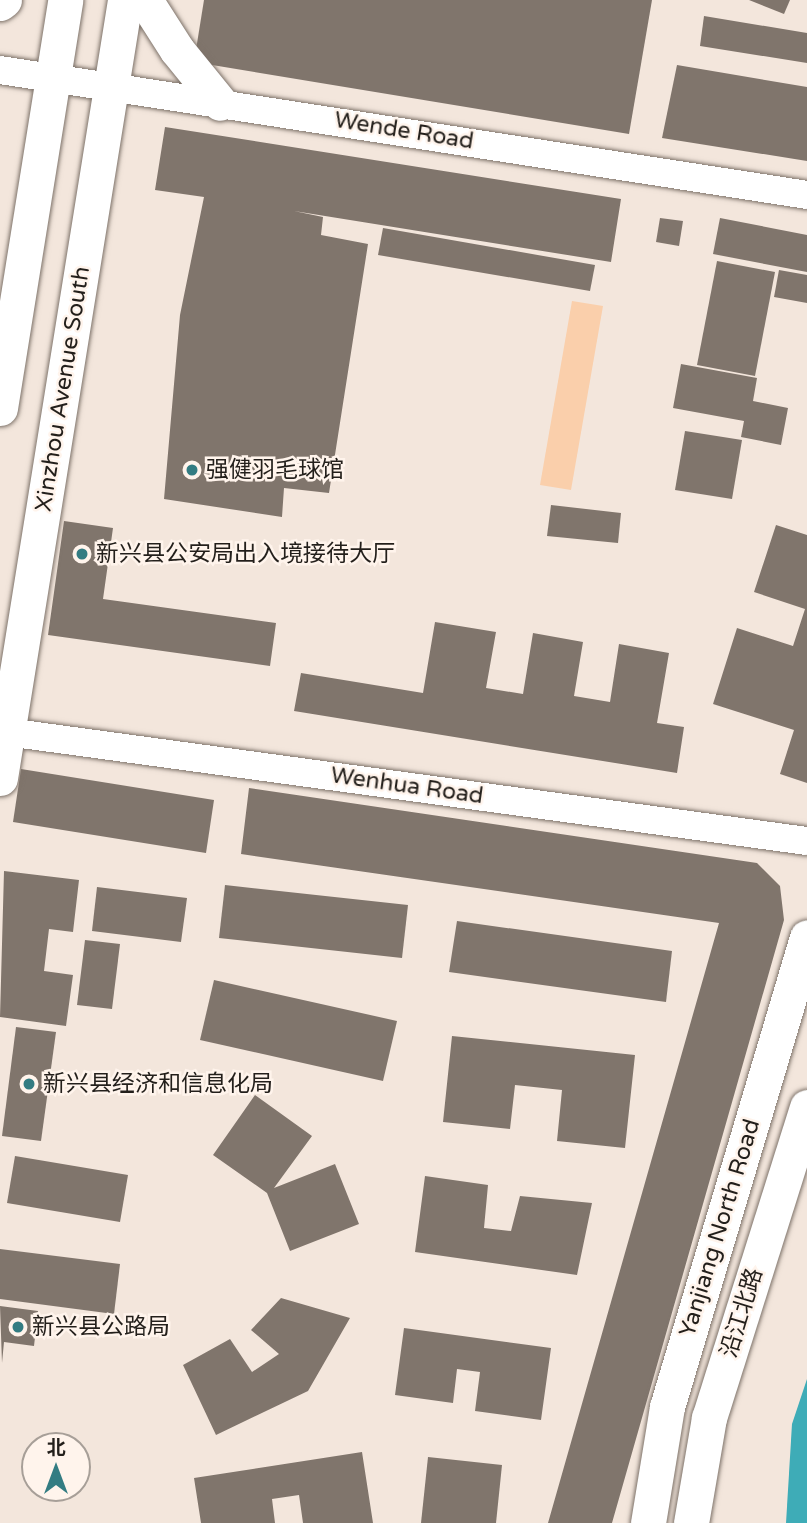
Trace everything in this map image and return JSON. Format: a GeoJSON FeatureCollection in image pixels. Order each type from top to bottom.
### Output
{"type":"FeatureCollection","features":[{"type":"Feature","properties":{"kind":"main road"},"geometry":{"type":"LineString","coordinates":[[0,408],[65,0]]}},
{"type":"Feature","properties":{"kind":"main road","name":"Xinzhou Avenue South"},"geometry":{"type":"LineString","coordinates":[[0,778],[125,0]]}},
{"type":"Feature","properties":{"kind":"main road"},"geometry":{"type":"LineString","coordinates":[[145,0],[177,50],[220,103]]}},
{"type":"Feature","properties":{"kind":"main road","name":"Yanjiang North Road"},"geometry":{"type":"LineString","coordinates":[[648,1523],[667,1408],[807,937]]}},
{"type":"Feature","properties":{"kind":"main road","name":"沿江北路"},"geometry":{"type":"LineString","coordinates":[[691,1523],[709,1418],[807,1107]]}},
{"type":"Feature","properties":{"kind":"street","name":"Wende Road"},"geometry":{"type":"LineString","coordinates":[[0,69],[807,195]]}},
{"type":"Feature","properties":{"kind":"street","name":"Wenhua Road"},"geometry":{"type":"LineString","coordinates":[[8,732],[807,841]]}},
{"type":"Feature","properties":{"kind":"shaded area"},"geometry":{"type":"Polygon","coordinates":[[[572,301],[603,306],[571,490],[540,485],[572,301]]]}},
{"type":"Feature","properties":{"kind":"water"},"geometry":{"type":"Polygon","coordinates":[[[807,1379],[807,1523],[786,1523],[792,1424],[807,1379]]]}},
{"type":"Feature","properties":{"kind":"building"},"geometry":{"type":"Polygon","coordinates":[[[204,0],[652,0],[629,134],[194,62],[204,0]]]}},
{"type":"Feature","properties":{"kind":"building"},"geometry":{"type":"Polygon","coordinates":[[[749,0],[790,0],[784,14],[749,0]]]}},
{"type":"Feature","properties":{"kind":"building"},"geometry":{"type":"Polygon","coordinates":[[[704,16],[807,33],[807,63],[700,46],[704,16]]]}},
{"type":"Feature","properties":{"kind":"building"},"geometry":{"type":"Polygon","coordinates":[[[677,65],[807,87],[807,161],[662,138],[677,65]]]}},
{"type":"Feature","properties":{"kind":"building"},"geometry":{"type":"Polygon","coordinates":[[[165,127],[621,199],[611,262],[294,211],[323,217],[321,235],[368,244],[329,493],[284,488],[282,517],[164,499],[180,315],[204,197],[155,190],[165,127]]]}},
{"type":"Feature","properties":{"kind":"building"},"geometry":{"type":"Polygon","coordinates":[[[660,218],[683,221],[679,246],[656,242],[660,218]]]}},
{"type":"Feature","properties":{"kind":"building"},"geometry":{"type":"Polygon","coordinates":[[[720,218],[807,235],[807,272],[713,254],[720,218]]]}},
{"type":"Feature","properties":{"kind":"building"},"geometry":{"type":"Polygon","coordinates":[[[383,228],[595,265],[590,291],[378,255],[383,228]]]}},
{"type":"Feature","properties":{"kind":"building"},"geometry":{"type":"Polygon","coordinates":[[[717,261],[775,272],[755,376],[697,365],[717,261]]]}},
{"type":"Feature","properties":{"kind":"building"},"geometry":{"type":"Polygon","coordinates":[[[779,270],[807,275],[807,303],[774,297],[779,270]]]}},
{"type":"Feature","properties":{"kind":"building"},"geometry":{"type":"Polygon","coordinates":[[[681,364],[757,378],[753,401],[788,408],[781,445],[741,437],[744,421],[673,408],[681,364]]]}},
{"type":"Feature","properties":{"kind":"building"},"geometry":{"type":"Polygon","coordinates":[[[685,431],[742,440],[732,499],[675,490],[685,431]]]}},
{"type":"Feature","properties":{"kind":"building"},"geometry":{"type":"Polygon","coordinates":[[[551,505],[621,513],[618,543],[547,536],[551,505]]]}},
{"type":"Feature","properties":{"kind":"building"},"geometry":{"type":"Polygon","coordinates":[[[64,521],[113,528],[103,599],[276,623],[270,666],[48,635],[64,521]]]}},
{"type":"Feature","properties":{"kind":"building"},"geometry":{"type":"Polygon","coordinates":[[[776,525],[807,535],[807,783],[780,774],[794,730],[713,704],[737,628],[793,646],[805,609],[754,592],[776,525]]]}},
{"type":"Feature","properties":{"kind":"building"},"geometry":{"type":"Polygon","coordinates":[[[435,622],[496,632],[486,688],[523,694],[533,633],[583,642],[574,696],[610,702],[619,644],[669,653],[657,723],[684,727],[677,773],[294,711],[301,673],[423,693],[435,622]]]}},
{"type":"Feature","properties":{"kind":"building"},"geometry":{"type":"Polygon","coordinates":[[[21,769],[214,800],[206,853],[13,822],[21,769]]]}},
{"type":"Feature","properties":{"kind":"building"},"geometry":{"type":"Polygon","coordinates":[[[249,788],[757,863],[780,886],[784,920],[612,1523],[548,1523],[719,923],[241,854],[249,788]]]}},
{"type":"Feature","properties":{"kind":"building"},"geometry":{"type":"Polygon","coordinates":[[[4,871],[79,880],[73,932],[49,929],[44,971],[73,975],[66,1026],[0,1017],[4,871]]]}},
{"type":"Feature","properties":{"kind":"building"},"geometry":{"type":"Polygon","coordinates":[[[225,885],[408,905],[402,958],[219,938],[225,885]]]}},
{"type":"Feature","properties":{"kind":"building"},"geometry":{"type":"Polygon","coordinates":[[[97,887],[187,898],[181,942],[92,931],[97,887]]]}},
{"type":"Feature","properties":{"kind":"building"},"geometry":{"type":"Polygon","coordinates":[[[457,921],[672,951],[666,1002],[449,972],[457,921]]]}},
{"type":"Feature","properties":{"kind":"building"},"geometry":{"type":"Polygon","coordinates":[[[85,940],[120,944],[112,1009],[77,1005],[85,940]]]}},
{"type":"Feature","properties":{"kind":"building"},"geometry":{"type":"Polygon","coordinates":[[[214,980],[397,1021],[383,1081],[200,1040],[214,980]]]}},
{"type":"Feature","properties":{"kind":"building","name":"新兴县经济和信息化局"},"geometry":{"type":"Polygon","coordinates":[[[16,1027],[56,1032],[41,1141],[2,1136],[16,1027]]]}},
{"type":"Feature","properties":{"kind":"building"},"geometry":{"type":"Polygon","coordinates":[[[452,1036],[635,1055],[625,1148],[557,1141],[562,1090],[515,1085],[510,1129],[443,1122],[452,1036]]]}},
{"type":"Feature","properties":{"kind":"building"},"geometry":{"type":"Polygon","coordinates":[[[255,1095],[312,1136],[274,1188],[335,1164],[359,1224],[290,1251],[267,1193],[213,1155],[255,1095]]]}},
{"type":"Feature","properties":{"kind":"building"},"geometry":{"type":"Polygon","coordinates":[[[15,1156],[128,1175],[120,1222],[7,1203],[15,1156]]]}},
{"type":"Feature","properties":{"kind":"building"},"geometry":{"type":"Polygon","coordinates":[[[425,1176],[488,1185],[484,1228],[511,1231],[520,1196],[592,1203],[577,1275],[415,1252],[425,1176]]]}},
{"type":"Feature","properties":{"kind":"building"},"geometry":{"type":"Polygon","coordinates":[[[0,1249],[120,1264],[114,1314],[0,1299],[0,1249]]]}},
{"type":"Feature","properties":{"kind":"building"},"geometry":{"type":"Polygon","coordinates":[[[281,1298],[350,1318],[308,1391],[216,1435],[183,1365],[230,1339],[252,1372],[279,1354],[251,1330],[281,1298]]]}},
{"type":"Feature","properties":{"kind":"building","name":"新兴县公路局"},"geometry":{"type":"Polygon","coordinates":[[[0,1306],[38,1311],[34,1346],[4,1342],[2,1363],[0,1306]]]}},
{"type":"Feature","properties":{"kind":"building"},"geometry":{"type":"Polygon","coordinates":[[[404,1328],[551,1348],[541,1420],[475,1411],[480,1372],[457,1369],[453,1403],[395,1395],[404,1328]]]}},
{"type":"Feature","properties":{"kind":"building"},"geometry":{"type":"Polygon","coordinates":[[[362,1452],[373,1523],[303,1523],[299,1495],[272,1499],[275,1523],[201,1523],[194,1478],[362,1452]]]}},
{"type":"Feature","properties":{"kind":"building"},"geometry":{"type":"Polygon","coordinates":[[[428,1457],[502,1465],[496,1523],[421,1523],[428,1457]]]}},
{"type":"Feature","properties":{"kind":"place","name":"强健羽毛球馆"},"geometry":{"type":"Point","coordinates":[192,470]}},
{"type":"Feature","properties":{"kind":"place","name":"新兴县公安局出入境接待大厅"},"geometry":{"type":"Point","coordinates":[82,554]}},
{"type":"Feature","properties":{"kind":"place","name":"新兴县经济和信息化局"},"geometry":{"type":"Point","coordinates":[29,1084]}},
{"type":"Feature","properties":{"kind":"place","name":"新兴县公路局"},"geometry":{"type":"Point","coordinates":[18,1327]}}]}
